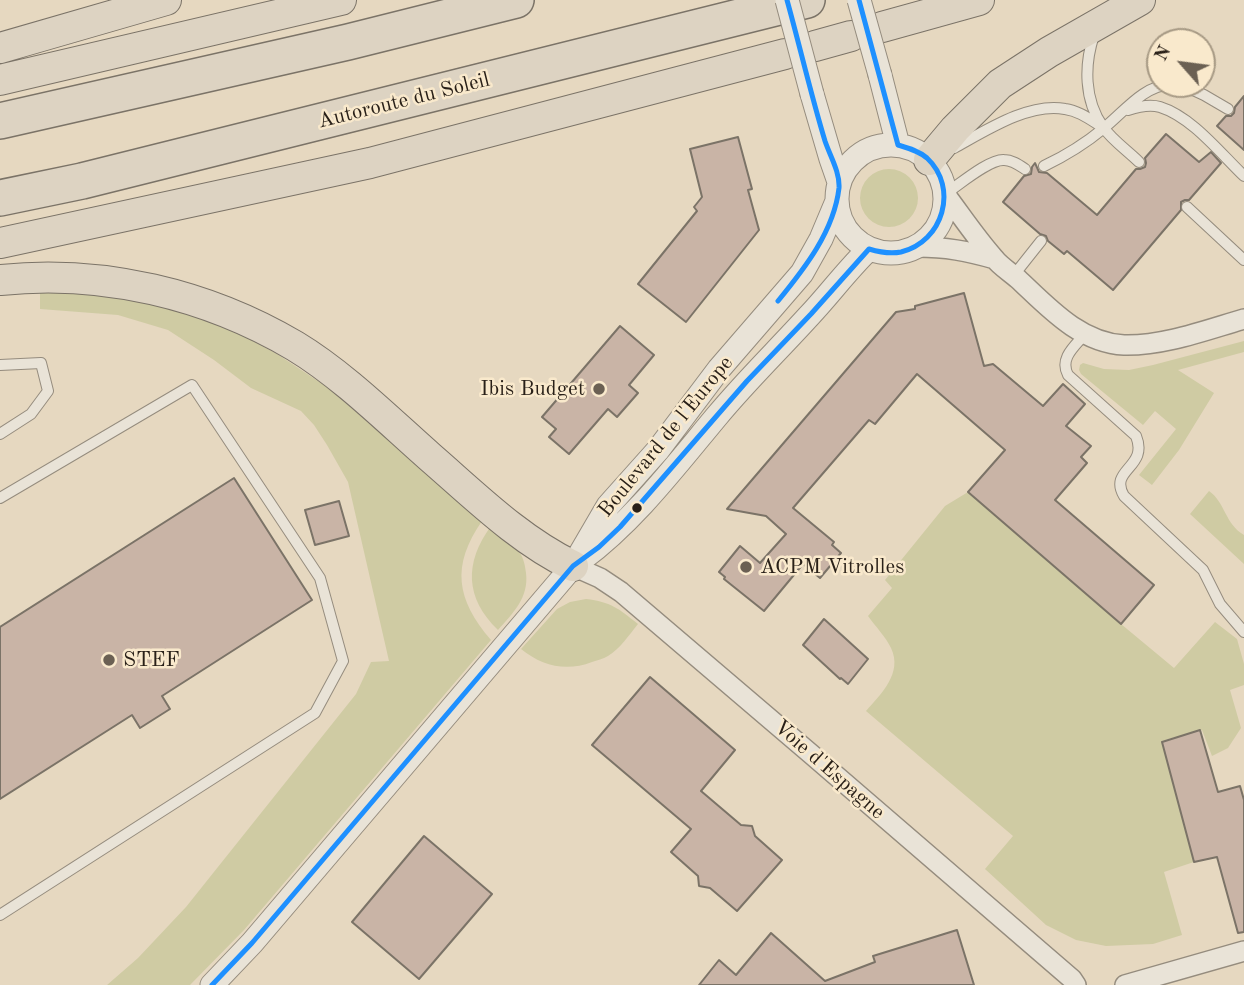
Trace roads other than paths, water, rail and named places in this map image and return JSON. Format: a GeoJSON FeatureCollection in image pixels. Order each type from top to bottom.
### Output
{"type":"FeatureCollection","features":[{"type":"Feature","properties":{"kind":"highway"},"geometry":{"type":"LineString","coordinates":[[0,121],[348,42],[516,0]]}},
{"type":"Feature","properties":{"kind":"highway","name":"Autoroute du Soleil"},"geometry":{"type":"LineString","coordinates":[[0,198],[82,181],[807,0]]}},
{"type":"Feature","properties":{"kind":"main road"},"geometry":{"type":"LineString","coordinates":[[0,48],[166,0]]}},
{"type":"Feature","properties":{"kind":"main road"},"geometry":{"type":"LineString","coordinates":[[0,80],[341,0]]}},
{"type":"Feature","properties":{"kind":"main road"},"geometry":{"type":"LineString","coordinates":[[882,27],[979,0]]}},
{"type":"Feature","properties":{"kind":"main road"},"geometry":{"type":"LineString","coordinates":[[929,160],[955,129],[1000,85],[1049,52],[1140,0]]}},
{"type":"Feature","properties":{"kind":"main road"},"geometry":{"type":"LineString","coordinates":[[815,46],[851,36]]}},
{"type":"Feature","properties":{"kind":"main road"},"geometry":{"type":"LineString","coordinates":[[0,243],[370,163],[785,54]]}},
{"type":"Feature","properties":{"kind":"main road"},"geometry":{"type":"LineString","coordinates":[[0,280],[63,277],[108,280],[178,295],[245,320],[296,347],[347,384],[520,534],[573,566]]}},
{"type":"Feature","properties":{"kind":"street"},"geometry":{"type":"LineString","coordinates":[[787,0],[831,159],[838,191],[839,216],[846,229],[869,249],[884,253],[917,247],[943,247],[995,260]]}},
{"type":"Feature","properties":{"kind":"street"},"geometry":{"type":"LineString","coordinates":[[859,0],[898,145]]}},
{"type":"Feature","properties":{"kind":"street"},"geometry":{"type":"LineString","coordinates":[[838,191],[848,166],[862,153],[880,146],[898,145],[915,150],[937,170],[945,194],[939,225],[917,247]]}},
{"type":"Feature","properties":{"kind":"street","name":"Boulevard de l'Europe"},"geometry":{"type":"LineString","coordinates":[[212,985],[261,933],[573,566],[608,506],[658,450],[719,369],[802,273],[821,239],[838,191]]}},
{"type":"Feature","properties":{"kind":"street"},"geometry":{"type":"LineString","coordinates":[[945,194],[995,260],[1064,320],[1086,334],[1122,345],[1143,344],[1244,319]]}},
{"type":"Feature","properties":{"kind":"street"},"geometry":{"type":"LineString","coordinates":[[573,566],[620,527],[676,466],[747,381],[869,249]]}},
{"type":"Feature","properties":{"kind":"street","name":"Voie d'Espagne"},"geometry":{"type":"LineString","coordinates":[[573,566],[600,578],[621,592],[1076,985]]}},
{"type":"Feature","properties":{"kind":"street"},"geometry":{"type":"LineString","coordinates":[[1125,985],[1244,951]]}},
{"type":"Feature","properties":{"kind":"lane"},"geometry":{"type":"LineString","coordinates":[[1097,24],[1088,52],[1087,79],[1092,107],[1104,128]]}},
{"type":"Feature","properties":{"kind":"lane"},"geometry":{"type":"LineString","coordinates":[[1044,166],[1062,158],[1104,128],[1146,91]]}},
{"type":"Feature","properties":{"kind":"lane"},"geometry":{"type":"LineString","coordinates":[[1210,98],[1228,109]]}},
{"type":"Feature","properties":{"kind":"lane"},"geometry":{"type":"LineString","coordinates":[[1121,113],[1138,107],[1157,106],[1177,114],[1192,125],[1244,176]]}},
{"type":"Feature","properties":{"kind":"lane"},"geometry":{"type":"LineString","coordinates":[[929,160],[1015,117],[1039,109],[1065,108],[1084,115],[1104,128],[1139,162]]}},
{"type":"Feature","properties":{"kind":"lane"},"geometry":{"type":"LineString","coordinates":[[945,194],[998,160],[1007,160],[1025,169]]}},
{"type":"Feature","properties":{"kind":"lane"},"geometry":{"type":"LineString","coordinates":[[1187,207],[1244,260]]}},
{"type":"Feature","properties":{"kind":"lane"},"geometry":{"type":"LineString","coordinates":[[1014,275],[1041,241]]}},
{"type":"Feature","properties":{"kind":"lane"},"geometry":{"type":"LineString","coordinates":[[1086,334],[1067,356],[1065,370],[1136,436],[1140,448],[1138,457],[1121,478],[1120,490],[1203,570],[1220,604],[1244,632]]}},
{"type":"Feature","properties":{"kind":"lane"},"geometry":{"type":"LineString","coordinates":[[0,365],[41,363],[48,391],[31,414],[0,434]]}},
{"type":"Feature","properties":{"kind":"lane"},"geometry":{"type":"LineString","coordinates":[[0,498],[192,385],[320,578],[343,661],[315,713],[0,915]]}},
{"type":"Feature","properties":{"kind":"place","name":"Ibis Budget"},"geometry":{"type":"Point","coordinates":[599,389]}},
{"type":"Feature","properties":{"kind":"place","name":"ACPM Vitrolles"},"geometry":{"type":"Point","coordinates":[746,567]}},
{"type":"Feature","properties":{"kind":"place","name":"STEF"},"geometry":{"type":"Point","coordinates":[109,660]}}]}
